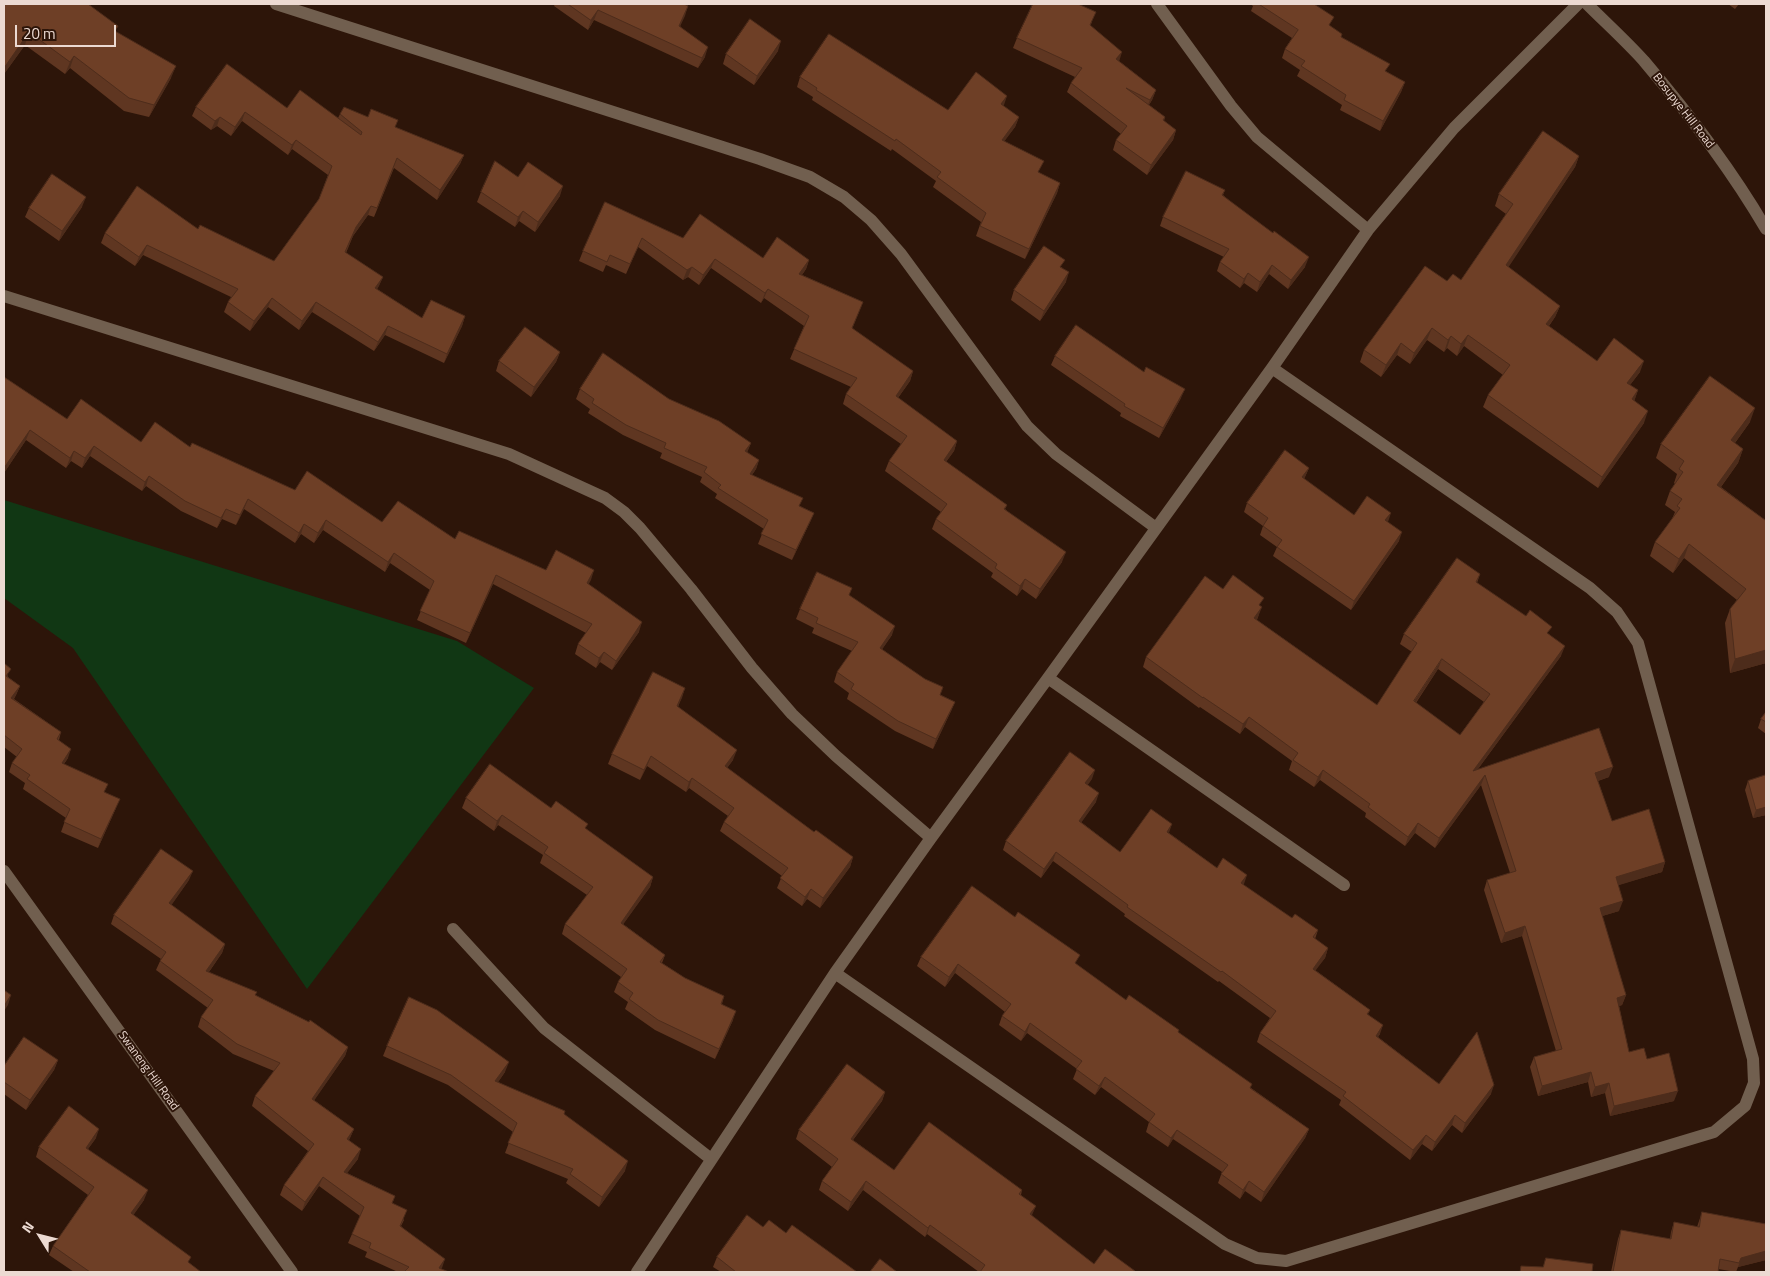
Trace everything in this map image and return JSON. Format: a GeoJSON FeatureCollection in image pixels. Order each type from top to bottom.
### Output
{"type":"FeatureCollection","features":[{"type":"Feature","properties":{"kind":"street"},"geometry":{"type":"LineString","coordinates":[[276,4],[760,159],[810,177],[844,197],[871,220],[901,254],[1027,426],[1056,454],[1156,528]]}},
{"type":"Feature","properties":{"kind":"street"},"geometry":{"type":"LineString","coordinates":[[1157,4],[1231,106],[1257,137],[1368,230]]}},
{"type":"Feature","properties":{"kind":"street"},"geometry":{"type":"LineString","coordinates":[[637,1272],[835,973],[930,838],[1272,368],[1368,230],[1454,128],[1578,4]]}},
{"type":"Feature","properties":{"kind":"street","name":"Bosupye Hill Road"},"geometry":{"type":"LineString","coordinates":[[1587,4],[1642,60],[1703,134],[1752,204],[1766,229]]}},
{"type":"Feature","properties":{"kind":"street"},"geometry":{"type":"LineString","coordinates":[[4,296],[509,454],[605,498],[624,512],[640,528],[691,589],[752,668],[792,714],[836,756],[930,838]]}},
{"type":"Feature","properties":{"kind":"street"},"geometry":{"type":"LineString","coordinates":[[835,973],[1225,1244],[1256,1258],[1286,1261],[1714,1132],[1745,1106],[1754,1083],[1753,1059],[1638,643],[1617,612],[1590,588],[1272,368]]}},
{"type":"Feature","properties":{"kind":"street"},"geometry":{"type":"LineString","coordinates":[[1048,678],[1344,885]]}},
{"type":"Feature","properties":{"kind":"street","name":"Swaneng Hill Road"},"geometry":{"type":"LineString","coordinates":[[4,871],[292,1272]]}},
{"type":"Feature","properties":{"kind":"street"},"geometry":{"type":"LineString","coordinates":[[453,929],[544,1028],[711,1159]]}},
{"type":"Feature","properties":{"kind":"green space"},"geometry":{"type":"Polygon","coordinates":[[[4,500],[457,641],[534,688],[307,989],[73,648],[4,598],[4,500]]]}},
{"type":"Feature","properties":{"kind":"building"},"geometry":{"type":"Polygon","coordinates":[[[4,4],[88,4],[118,26],[115,31],[176,66],[154,105],[129,98],[74,56],[70,62],[29,32],[4,68],[4,4]]]}},
{"type":"Feature","properties":{"kind":"building"},"geometry":{"type":"Polygon","coordinates":[[[568,4],[684,4],[688,6],[679,26],[708,47],[702,58],[598,10],[591,20],[568,4]]]}},
{"type":"Feature","properties":{"kind":"building"},"geometry":{"type":"Polygon","coordinates":[[[1033,4],[1078,4],[1096,12],[1090,25],[1122,52],[1116,59],[1156,90],[1150,100],[1126,88],[1165,117],[1163,120],[1176,130],[1151,165],[1116,140],[1127,126],[1071,83],[1082,68],[1017,38],[1033,4]]]}},
{"type":"Feature","properties":{"kind":"building"},"geometry":{"type":"Polygon","coordinates":[[[1259,4],[1314,4],[1334,17],[1329,25],[1342,34],[1341,37],[1390,64],[1385,71],[1405,82],[1383,121],[1344,100],[1346,95],[1301,66],[1305,61],[1285,49],[1298,30],[1259,4]]]}},
{"type":"Feature","properties":{"kind":"building"},"geometry":{"type":"Polygon","coordinates":[[[750,19],[781,41],[757,76],[726,54],[750,19]]]}},
{"type":"Feature","properties":{"kind":"building"},"geometry":{"type":"Polygon","coordinates":[[[829,34],[948,110],[976,72],[1007,96],[1001,104],[1019,117],[1002,140],[1044,161],[1038,172],[1060,183],[1029,249],[980,226],[986,213],[937,177],[941,172],[896,139],[895,141],[816,90],[817,88],[800,77],[829,34]]]}},
{"type":"Feature","properties":{"kind":"building"},"geometry":{"type":"Polygon","coordinates":[[[227,64],[287,108],[300,90],[361,135],[362,132],[340,114],[344,107],[368,117],[371,109],[398,120],[395,127],[464,155],[440,190],[397,158],[377,208],[371,206],[356,227],[345,252],[383,277],[375,288],[422,318],[431,300],[465,316],[447,354],[388,326],[378,342],[316,302],[302,321],[272,298],[254,321],[228,302],[238,289],[147,245],[139,257],[105,233],[137,186],[198,229],[200,225],[274,261],[319,199],[332,166],[296,140],[292,145],[245,112],[235,127],[220,117],[215,121],[196,107],[227,64]]]}},
{"type":"Feature","properties":{"kind":"building"},"geometry":{"type":"Polygon","coordinates":[[[1543,131],[1579,156],[1506,265],[1560,306],[1546,324],[1597,361],[1614,338],[1644,361],[1627,383],[1638,390],[1632,399],[1648,411],[1602,477],[1488,395],[1510,365],[1468,335],[1461,344],[1451,336],[1448,340],[1432,328],[1414,353],[1401,343],[1386,365],[1364,350],[1425,266],[1447,281],[1453,274],[1461,280],[1513,204],[1499,194],[1543,131]]]}},
{"type":"Feature","properties":{"kind":"building"},"geometry":{"type":"Polygon","coordinates":[[[495,161],[518,177],[528,162],[563,186],[538,222],[523,211],[518,217],[481,192],[495,161]]]}},
{"type":"Feature","properties":{"kind":"building"},"geometry":{"type":"Polygon","coordinates":[[[1186,171],[1225,190],[1222,195],[1309,257],[1291,280],[1272,265],[1260,282],[1248,273],[1244,279],[1220,262],[1229,249],[1163,217],[1186,171]]]}},
{"type":"Feature","properties":{"kind":"building"},"geometry":{"type":"Polygon","coordinates":[[[52,174],[86,197],[62,231],[29,208],[52,174]]]}},
{"type":"Feature","properties":{"kind":"building"},"geometry":{"type":"Polygon","coordinates":[[[605,202],[683,238],[700,214],[763,258],[777,237],[809,260],[799,274],[863,302],[852,328],[913,371],[896,396],[957,441],[944,460],[1007,505],[1004,509],[1066,552],[1040,589],[1025,579],[1020,586],[995,568],[997,564],[936,519],[947,504],[889,461],[907,436],[846,394],[857,378],[794,349],[809,316],[768,289],[765,293],[715,259],[703,275],[692,267],[687,270],[642,238],[630,264],[610,255],[607,262],[583,251],[605,202]]]}},
{"type":"Feature","properties":{"kind":"building"},"geometry":{"type":"Polygon","coordinates":[[[1044,246],[1065,260],[1060,267],[1069,272],[1044,311],[1014,290],[1044,246]]]}},
{"type":"Feature","properties":{"kind":"building"},"geometry":{"type":"Polygon","coordinates":[[[1076,325],[1144,372],[1146,367],[1185,389],[1163,428],[1124,406],[1125,404],[1055,356],[1076,325]]]}},
{"type":"Feature","properties":{"kind":"building"},"geometry":{"type":"Polygon","coordinates":[[[525,327],[560,352],[534,387],[499,361],[525,327]]]}},
{"type":"Feature","properties":{"kind":"building"},"geometry":{"type":"Polygon","coordinates":[[[603,353],[669,399],[719,421],[751,443],[745,451],[759,460],[750,474],[803,498],[799,506],[814,513],[796,550],[761,534],[768,520],[718,488],[721,485],[704,472],[707,467],[664,448],[666,443],[626,425],[592,403],[594,399],[580,389],[603,353]]]}},
{"type":"Feature","properties":{"kind":"building"},"geometry":{"type":"Polygon","coordinates":[[[1710,376],[1755,408],[1731,440],[1743,449],[1717,485],[1765,520],[1766,518],[1766,650],[1735,659],[1730,609],[1746,589],[1689,544],[1679,559],[1655,542],[1680,508],[1677,506],[1682,499],[1670,491],[1683,472],[1679,469],[1684,461],[1661,444],[1710,376]]]}},
{"type":"Feature","properties":{"kind":"building"},"geometry":{"type":"Polygon","coordinates":[[[4,377],[67,419],[81,399],[141,442],[155,422],[190,447],[192,443],[295,490],[307,471],[382,522],[398,501],[455,539],[459,531],[546,570],[556,550],[594,570],[587,583],[642,622],[616,661],[604,652],[599,658],[578,644],[592,624],[496,575],[470,633],[420,611],[434,581],[394,553],[388,562],[326,520],[318,533],[304,524],[299,533],[248,499],[240,515],[226,509],[221,518],[185,501],[149,476],[145,482],[94,446],[85,458],[74,451],[70,458],[30,430],[4,468],[4,377]]]}},
{"type":"Feature","properties":{"kind":"building"},"geometry":{"type":"Polygon","coordinates":[[[1285,450],[1309,468],[1302,477],[1354,515],[1367,496],[1391,513],[1385,520],[1402,532],[1354,601],[1277,547],[1282,540],[1263,526],[1268,518],[1247,503],[1285,450]]]}},
{"type":"Feature","properties":{"kind":"building"},"geometry":{"type":"Polygon","coordinates":[[[1457,558],[1480,574],[1476,582],[1526,616],[1530,610],[1552,627],[1547,633],[1565,646],[1473,771],[1599,728],[1613,767],[1595,773],[1612,821],[1649,809],[1665,862],[1616,877],[1623,901],[1600,908],[1626,995],[1617,998],[1629,1052],[1644,1048],[1647,1059],[1669,1053],[1678,1091],[1614,1106],[1609,1083],[1595,1087],[1591,1072],[1542,1086],[1534,1057],[1562,1049],[1525,926],[1505,933],[1487,880],[1516,871],[1485,775],[1439,838],[1418,823],[1408,837],[1368,807],[1370,804],[1323,770],[1318,777],[1293,760],[1298,753],[1249,717],[1243,724],[1146,657],[1205,576],[1223,589],[1233,575],[1264,598],[1259,605],[1262,607],[1254,618],[1377,705],[1417,643],[1404,634],[1457,558]],[[1442,659],[1414,701],[1460,735],[1490,694],[1442,659]]]}},
{"type":"Feature","properties":{"kind":"building"},"geometry":{"type":"Polygon","coordinates":[[[817,572],[852,588],[849,595],[895,626],[880,648],[925,679],[943,687],[940,695],[955,702],[936,739],[898,721],[851,689],[854,684],[837,672],[858,642],[816,623],[818,618],[800,609],[817,572]]]}},
{"type":"Feature","properties":{"kind":"building"},"geometry":{"type":"Polygon","coordinates":[[[4,663],[11,669],[6,676],[20,686],[11,698],[61,732],[57,739],[71,749],[62,763],[108,784],[104,792],[120,799],[101,839],[64,822],[70,809],[27,779],[30,775],[12,763],[22,749],[4,735],[4,663]]]}},
{"type":"Feature","properties":{"kind":"building"},"geometry":{"type":"Polygon","coordinates":[[[653,672],[685,688],[677,706],[737,750],[725,766],[814,832],[816,830],[853,857],[823,898],[811,889],[805,897],[780,878],[788,868],[724,822],[734,808],[692,778],[689,782],[651,756],[644,770],[612,754],[653,672]]]}},
{"type":"Feature","properties":{"kind":"building"},"geometry":{"type":"Polygon","coordinates":[[[1766,712],[1766,722],[1761,719],[1766,712]]]}},
{"type":"Feature","properties":{"kind":"building"},"geometry":{"type":"Polygon","coordinates":[[[1070,752],[1095,770],[1085,783],[1099,793],[1079,821],[1120,852],[1151,809],[1172,824],[1167,832],[1217,868],[1223,858],[1247,875],[1241,883],[1292,918],[1295,914],[1318,930],[1313,937],[1328,948],[1313,969],[1370,1010],[1367,1014],[1383,1025],[1376,1036],[1439,1084],[1477,1032],[1494,1085],[1465,1123],[1455,1115],[1435,1142],[1426,1135],[1413,1150],[1343,1096],[1346,1092],[1260,1033],[1276,1011],[1222,971],[1127,907],[1128,905],[1056,852],[1044,869],[1006,841],[1070,752]]]}},
{"type":"Feature","properties":{"kind":"building"},"geometry":{"type":"Polygon","coordinates":[[[490,764],[551,808],[556,801],[588,824],[585,828],[653,877],[621,923],[665,955],[660,962],[685,978],[724,996],[721,1004],[736,1011],[719,1049],[658,1020],[629,999],[633,993],[618,982],[627,969],[565,924],[593,887],[544,853],[548,847],[502,815],[497,821],[466,798],[490,764]]]}},
{"type":"Feature","properties":{"kind":"building"},"geometry":{"type":"Polygon","coordinates":[[[1766,775],[1766,807],[1756,810],[1748,781],[1766,775]]]}},
{"type":"Feature","properties":{"kind":"building"},"geometry":{"type":"Polygon","coordinates":[[[161,849],[193,871],[169,903],[225,944],[206,971],[257,992],[255,995],[309,1022],[310,1020],[348,1047],[312,1099],[354,1129],[347,1139],[361,1149],[344,1172],[395,1196],[392,1203],[407,1210],[400,1226],[445,1259],[439,1268],[449,1272],[404,1272],[409,1267],[369,1248],[371,1243],[352,1234],[364,1207],[323,1177],[305,1202],[284,1185],[314,1144],[255,1096],[280,1063],[237,1044],[201,1017],[213,1000],[160,961],[166,952],[114,915],[161,849]]]}},
{"type":"Feature","properties":{"kind":"building"},"geometry":{"type":"Polygon","coordinates":[[[972,886],[1015,917],[1018,912],[1080,955],[1075,963],[1126,1000],[1129,995],[1179,1030],[1178,1032],[1252,1084],[1250,1088],[1309,1129],[1264,1192],[1249,1181],[1243,1190],[1221,1174],[1228,1165],[1177,1130],[1171,1138],[1149,1122],[1155,1114],[1105,1077],[1099,1086],[1076,1069],[1082,1061],[1030,1023],[1025,1032],[1002,1016],[1011,1004],[958,964],[949,977],[921,957],[972,886]]]}},
{"type":"Feature","properties":{"kind":"building"},"geometry":{"type":"Polygon","coordinates":[[[4,990],[11,995],[4,1006],[4,990]]]}},
{"type":"Feature","properties":{"kind":"building"},"geometry":{"type":"Polygon","coordinates":[[[409,997],[437,1010],[509,1062],[495,1081],[565,1111],[564,1114],[628,1161],[602,1197],[570,1174],[573,1169],[508,1143],[517,1123],[451,1075],[387,1046],[409,997]]]}},
{"type":"Feature","properties":{"kind":"building"},"geometry":{"type":"Polygon","coordinates":[[[24,1037],[58,1060],[30,1100],[4,1082],[4,1066],[24,1037]]]}},
{"type":"Feature","properties":{"kind":"building"},"geometry":{"type":"Polygon","coordinates":[[[847,1064],[885,1092],[851,1139],[894,1170],[929,1122],[1022,1190],[1019,1194],[1036,1206],[1030,1214],[1094,1264],[1105,1249],[1135,1271],[980,1272],[985,1265],[930,1225],[928,1228],[866,1181],[851,1202],[822,1181],[838,1159],[799,1130],[847,1064]]]}},
{"type":"Feature","properties":{"kind":"building"},"geometry":{"type":"Polygon","coordinates":[[[69,1106],[99,1129],[86,1148],[148,1190],[131,1213],[191,1257],[188,1262],[201,1272],[90,1272],[53,1246],[94,1187],[39,1147],[69,1106]]]}},
{"type":"Feature","properties":{"kind":"building"},"geometry":{"type":"Polygon","coordinates":[[[1702,1212],[1766,1224],[1766,1251],[1741,1258],[1739,1263],[1720,1259],[1718,1272],[1613,1272],[1621,1230],[1671,1239],[1674,1222],[1699,1227],[1702,1212]]]}},
{"type":"Feature","properties":{"kind":"building"},"geometry":{"type":"Polygon","coordinates":[[[747,1215],[763,1227],[769,1220],[786,1233],[792,1225],[857,1272],[736,1272],[717,1257],[747,1215]]]}},
{"type":"Feature","properties":{"kind":"building"},"geometry":{"type":"Polygon","coordinates":[[[1546,1258],[1593,1264],[1592,1272],[1520,1272],[1521,1266],[1543,1267],[1546,1258]]]}},
{"type":"Feature","properties":{"kind":"building"},"geometry":{"type":"Polygon","coordinates":[[[880,1259],[897,1272],[870,1272],[880,1259]]]}}]}
